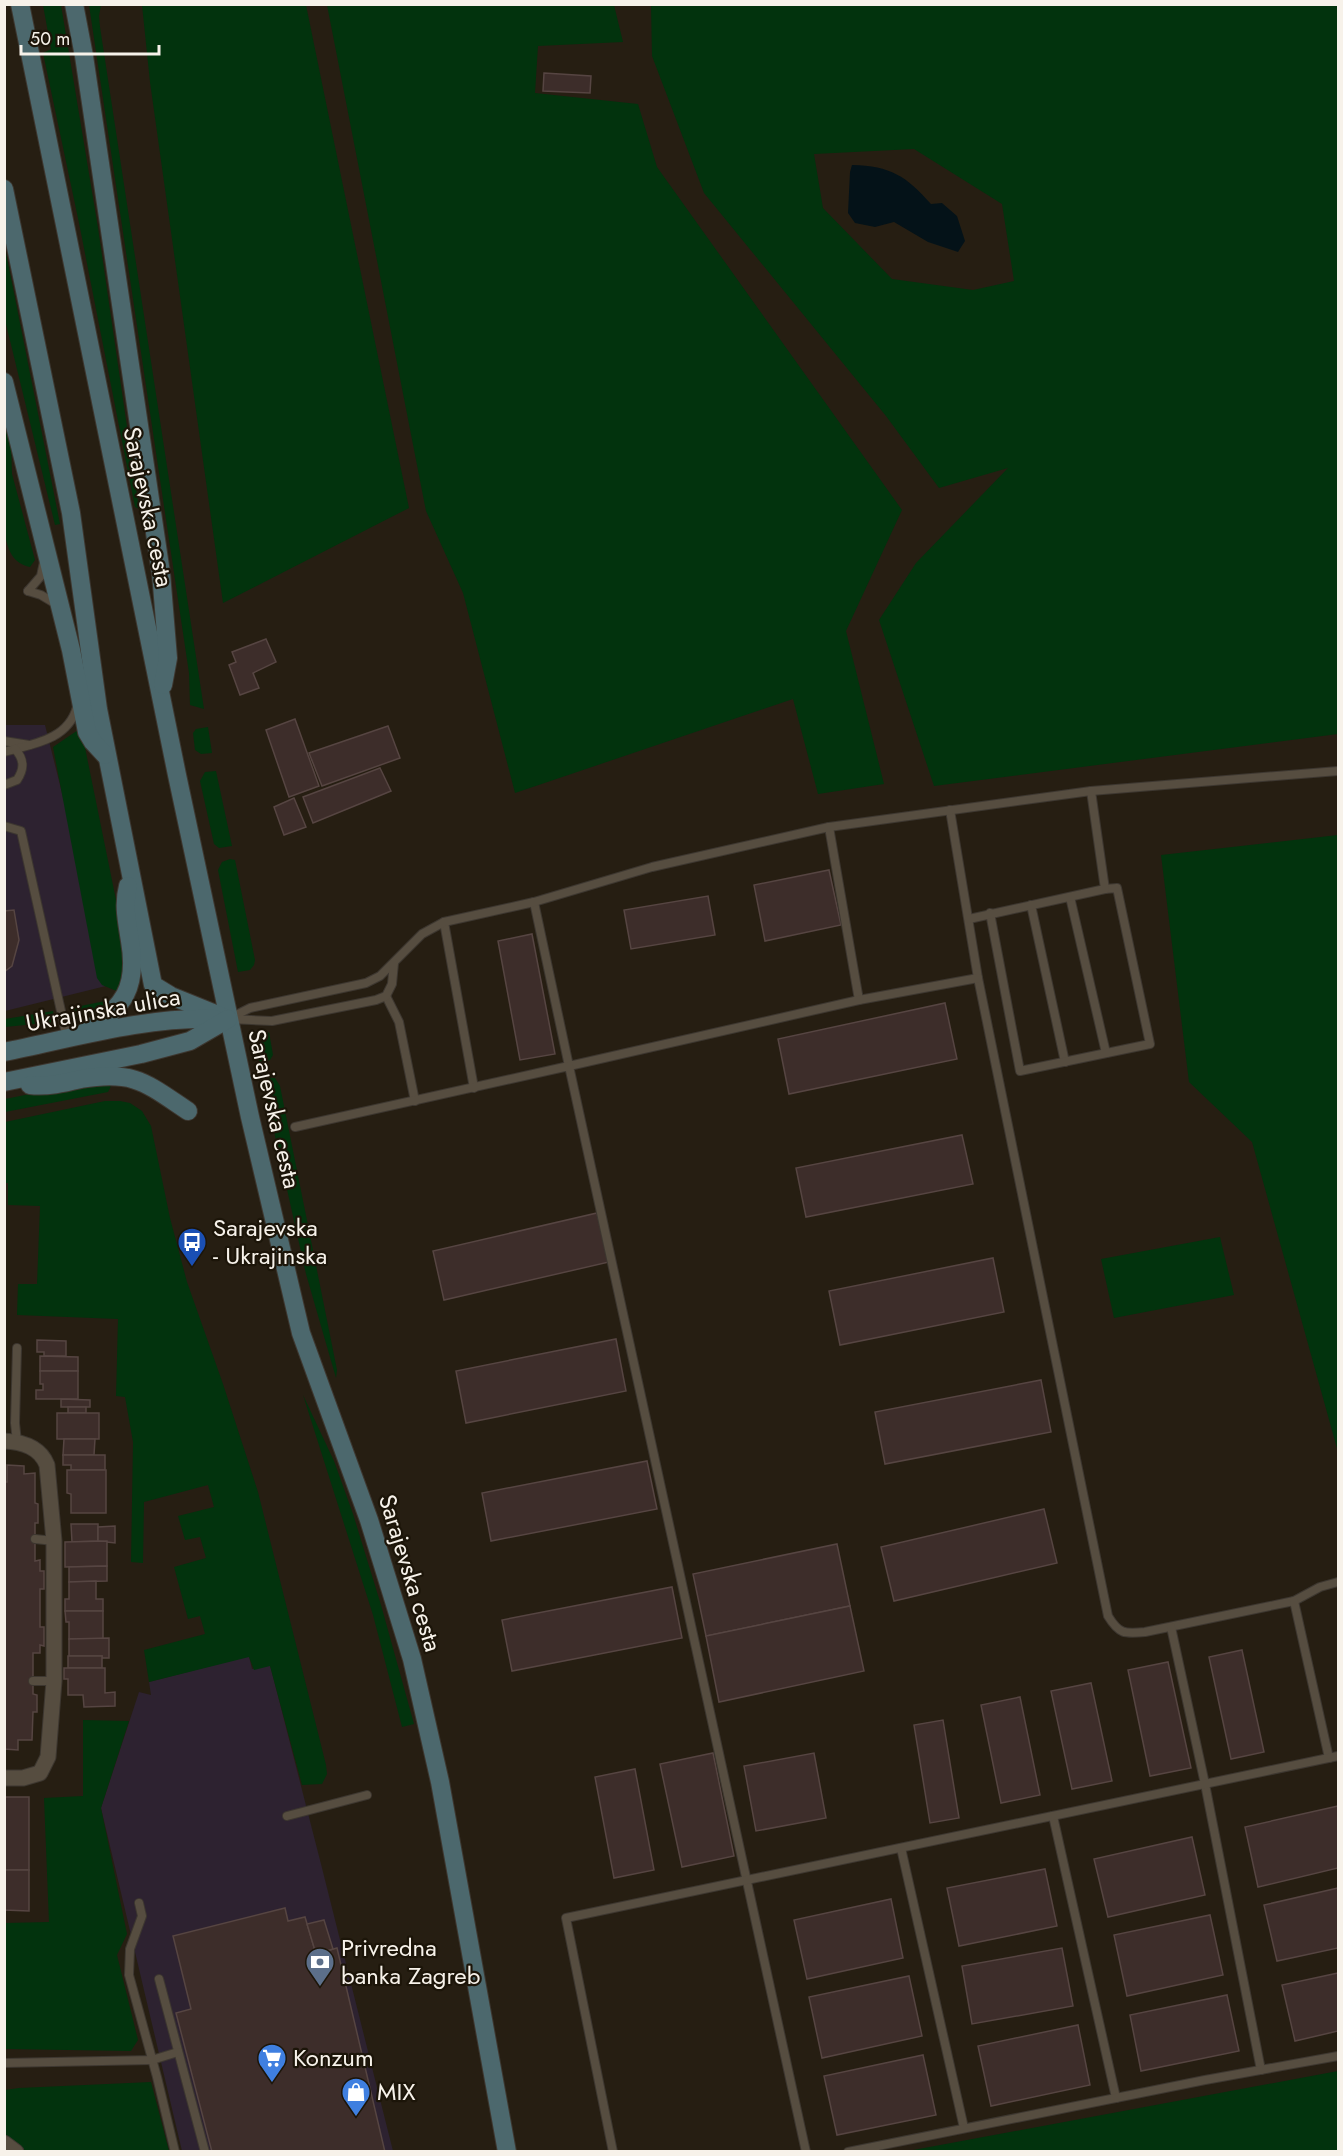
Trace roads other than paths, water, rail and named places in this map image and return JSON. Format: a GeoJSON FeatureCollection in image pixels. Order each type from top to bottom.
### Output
{"type":"FeatureCollection","features":[{"type":"Feature","properties":{"kind":"main road","name":"Sarajevska cesta"},"geometry":{"type":"LineString","coordinates":[[20,4],[215,962],[301,1333],[369,1520],[412,1659],[440,1782],[507,2151]]}},
{"type":"Feature","properties":{"kind":"main road"},"geometry":{"type":"LineString","coordinates":[[74,4],[84,57],[161,573],[168,658],[161,693]]}},
{"type":"Feature","properties":{"kind":"main road","name":"Sarajevska cesta"},"geometry":{"type":"LineString","coordinates":[[4,189],[71,513],[106,756],[153,985],[171,996],[228,1019]]}},
{"type":"Feature","properties":{"kind":"main road"},"geometry":{"type":"LineString","coordinates":[[4,382],[60,607],[87,732],[106,756]]}},
{"type":"Feature","properties":{"kind":"main road"},"geometry":{"type":"LineString","coordinates":[[71,1038],[94,1026],[115,1010],[130,987],[133,956],[125,902],[131,875]]}},
{"type":"Feature","properties":{"kind":"main road","name":"Ukrajinska ulica"},"geometry":{"type":"LineString","coordinates":[[4,1052],[136,1024],[184,1018],[228,1019]]}},
{"type":"Feature","properties":{"kind":"main road","name":"Ukrajinska ulica"},"geometry":{"type":"LineString","coordinates":[[6,1081],[141,1054],[190,1041],[228,1019]]}},
{"type":"Feature","properties":{"kind":"main road"},"geometry":{"type":"LineString","coordinates":[[6,1081],[46,1086],[108,1075],[130,1077],[151,1085],[188,1111]]}},
{"type":"Feature","properties":{"kind":"street"},"geometry":{"type":"LineString","coordinates":[[4,1778],[32,1777],[40,1773],[45,1766],[49,1747],[54,1681],[54,1541],[47,1465],[44,1458],[32,1447],[11,1441]]}},
{"type":"Feature","properties":{"kind":"street"},"geometry":{"type":"LineString","coordinates":[[4,2143],[16,2151]]}},
{"type":"Feature","properties":{"kind":"lane"},"geometry":{"type":"LineString","coordinates":[[45,546],[41,576],[28,591],[41,595],[60,607]]}},
{"type":"Feature","properties":{"kind":"lane"},"geometry":{"type":"LineString","coordinates":[[4,752],[30,746],[63,731],[75,716],[80,697]]}},
{"type":"Feature","properties":{"kind":"lane"},"geometry":{"type":"LineString","coordinates":[[4,741],[30,746]]}},
{"type":"Feature","properties":{"kind":"lane"},"geometry":{"type":"LineString","coordinates":[[4,785],[17,780],[22,769],[21,756],[15,749]]}},
{"type":"Feature","properties":{"kind":"lane"},"geometry":{"type":"LineString","coordinates":[[228,1019],[250,1008],[366,984],[380,976],[422,934],[444,922],[534,902],[652,867],[829,827],[1091,791],[1338,771]]}},
{"type":"Feature","properties":{"kind":"lane"},"geometry":{"type":"LineString","coordinates":[[1091,791],[1105,889]]}},
{"type":"Feature","properties":{"kind":"lane"},"geometry":{"type":"LineString","coordinates":[[950,810],[978,978],[1108,1616],[1116,1629],[1129,1633],[1171,1627],[1294,1602],[1320,1587],[1338,1582]]}},
{"type":"Feature","properties":{"kind":"lane"},"geometry":{"type":"LineString","coordinates":[[4,826],[21,831],[71,1038]]}},
{"type":"Feature","properties":{"kind":"lane"},"geometry":{"type":"LineString","coordinates":[[829,827],[859,1000]]}},
{"type":"Feature","properties":{"kind":"lane"},"geometry":{"type":"LineString","coordinates":[[969,919],[990,914],[1105,889],[1117,888],[1150,1044],[1020,1071],[990,914]]}},
{"type":"Feature","properties":{"kind":"lane"},"geometry":{"type":"LineString","coordinates":[[1070,897],[1106,1053]]}},
{"type":"Feature","properties":{"kind":"lane"},"geometry":{"type":"LineString","coordinates":[[534,902],[806,2151]]}},
{"type":"Feature","properties":{"kind":"lane"},"geometry":{"type":"LineString","coordinates":[[1032,905],[1065,1062]]}},
{"type":"Feature","properties":{"kind":"lane"},"geometry":{"type":"LineString","coordinates":[[444,922],[474,1088]]}},
{"type":"Feature","properties":{"kind":"lane"},"geometry":{"type":"LineString","coordinates":[[228,1019],[272,1021],[364,1003],[386,996],[392,984],[394,963]]}},
{"type":"Feature","properties":{"kind":"lane"},"geometry":{"type":"LineString","coordinates":[[295,1127],[859,1000],[978,978]]}},
{"type":"Feature","properties":{"kind":"lane"},"geometry":{"type":"LineString","coordinates":[[386,996],[399,1022],[415,1101]]}},
{"type":"Feature","properties":{"kind":"lane"},"geometry":{"type":"LineString","coordinates":[[11,1441],[15,1423],[17,1348]]}},
{"type":"Feature","properties":{"kind":"lane"},"geometry":{"type":"LineString","coordinates":[[35,1539],[54,1541]]}},
{"type":"Feature","properties":{"kind":"lane"},"geometry":{"type":"LineString","coordinates":[[1294,1602],[1329,1758]]}},
{"type":"Feature","properties":{"kind":"lane"},"geometry":{"type":"LineString","coordinates":[[1171,1627],[1205,1784],[1261,2070]]}},
{"type":"Feature","properties":{"kind":"lane"},"geometry":{"type":"LineString","coordinates":[[33,1681],[54,1681]]}},
{"type":"Feature","properties":{"kind":"lane"},"geometry":{"type":"LineString","coordinates":[[613,2151],[566,1918],[1338,1756]]}},
{"type":"Feature","properties":{"kind":"lane"},"geometry":{"type":"LineString","coordinates":[[287,1816],[367,1795]]}},
{"type":"Feature","properties":{"kind":"lane"},"geometry":{"type":"LineString","coordinates":[[1053,1816],[1116,2098]]}},
{"type":"Feature","properties":{"kind":"lane"},"geometry":{"type":"LineString","coordinates":[[901,1848],[964,2128]]}},
{"type":"Feature","properties":{"kind":"lane"},"geometry":{"type":"LineString","coordinates":[[139,1903],[142,1916],[130,1949],[129,1975],[175,2151]]}},
{"type":"Feature","properties":{"kind":"lane"},"geometry":{"type":"LineString","coordinates":[[159,1979],[205,2151]]}},
{"type":"Feature","properties":{"kind":"lane"},"geometry":{"type":"LineString","coordinates":[[4,2063],[152,2060],[178,2052]]}},
{"type":"Feature","properties":{"kind":"lane"},"geometry":{"type":"LineString","coordinates":[[848,2151],[1338,2056]]}},
{"type":"Feature","properties":{"kind":"place","name":"Sarajevska - Ukrajinska"},"geometry":{"type":"Point","coordinates":[192,1268]}},
{"type":"Feature","properties":{"kind":"place","name":"Privredna banka Zagreb"},"geometry":{"type":"Point","coordinates":[320,1988]}},
{"type":"Feature","properties":{"kind":"place","name":"Konzum"},"geometry":{"type":"Point","coordinates":[272,2084]}},
{"type":"Feature","properties":{"kind":"place","name":"MIX"},"geometry":{"type":"Point","coordinates":[356,2118]}}]}
